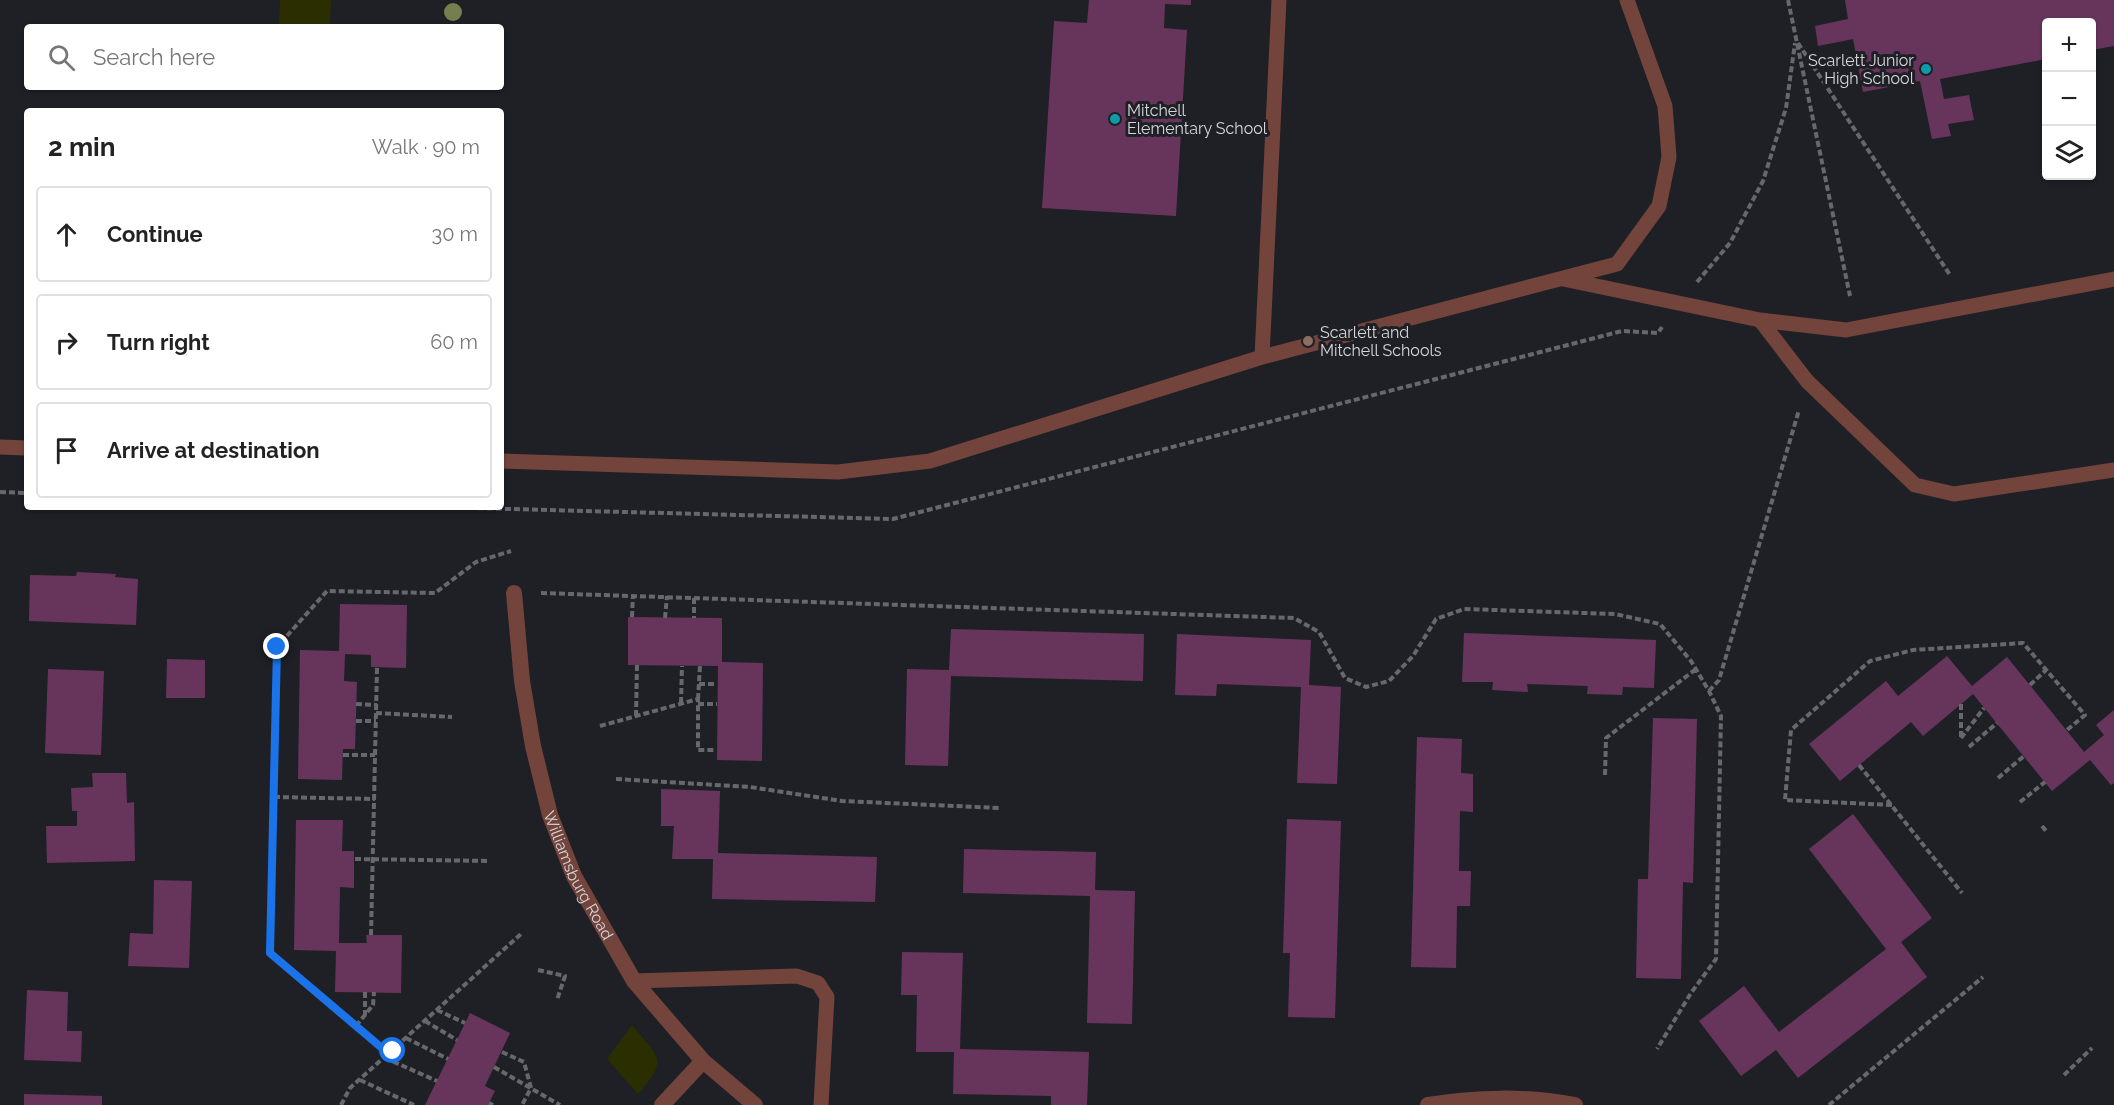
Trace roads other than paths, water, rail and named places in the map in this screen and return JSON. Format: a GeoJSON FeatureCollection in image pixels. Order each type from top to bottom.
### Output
{"type":"FeatureCollection","features":[{"type":"Feature","properties":{"kind":"street","name":"Williamsburg Road"},"geometry":{"type":"LineString","coordinates":[[514,593],[522,681],[529,724],[550,815],[574,876],[634,981],[703,1061],[755,1105]]}},
{"type":"Feature","properties":{"kind":"street"},"geometry":{"type":"LineString","coordinates":[[662,1105],[703,1061]]}},
{"type":"Feature","properties":{"kind":"street"},"geometry":{"type":"LineString","coordinates":[[1428,1105],[1457,1100],[1550,1100],[1575,1105]]}},
{"type":"Feature","properties":{"kind":"lane"},"geometry":{"type":"LineString","coordinates":[[1262,357],[1279,0]]}},
{"type":"Feature","properties":{"kind":"lane"},"geometry":{"type":"LineString","coordinates":[[504,460],[838,472],[930,461],[1262,357],[1617,264],[1659,206],[1669,157],[1665,106],[1627,0]]}},
{"type":"Feature","properties":{"kind":"lane"},"geometry":{"type":"LineString","coordinates":[[1560,278],[1760,320],[1846,330],[2114,279]]}},
{"type":"Feature","properties":{"kind":"lane"},"geometry":{"type":"LineString","coordinates":[[1760,320],[1807,381],[1915,485],[1954,494],[2114,470]]}},
{"type":"Feature","properties":{"kind":"lane"},"geometry":{"type":"LineString","coordinates":[[0,447],[24,448]]}},
{"type":"Feature","properties":{"kind":"lane"},"geometry":{"type":"LineString","coordinates":[[634,981],[797,976],[818,983],[826,997],[822,1105]]}},
{"type":"Feature","properties":{"kind":"place","name":"Scarlett Junior High School"},"geometry":{"type":"Point","coordinates":[1926,69]}},
{"type":"Feature","properties":{"kind":"place","name":"Mitchell Elementary School"},"geometry":{"type":"Point","coordinates":[1115,119]}},
{"type":"Feature","properties":{"kind":"place","name":"Scarlett and Mitchell Schools"},"geometry":{"type":"Point","coordinates":[1308,341]}}]}
